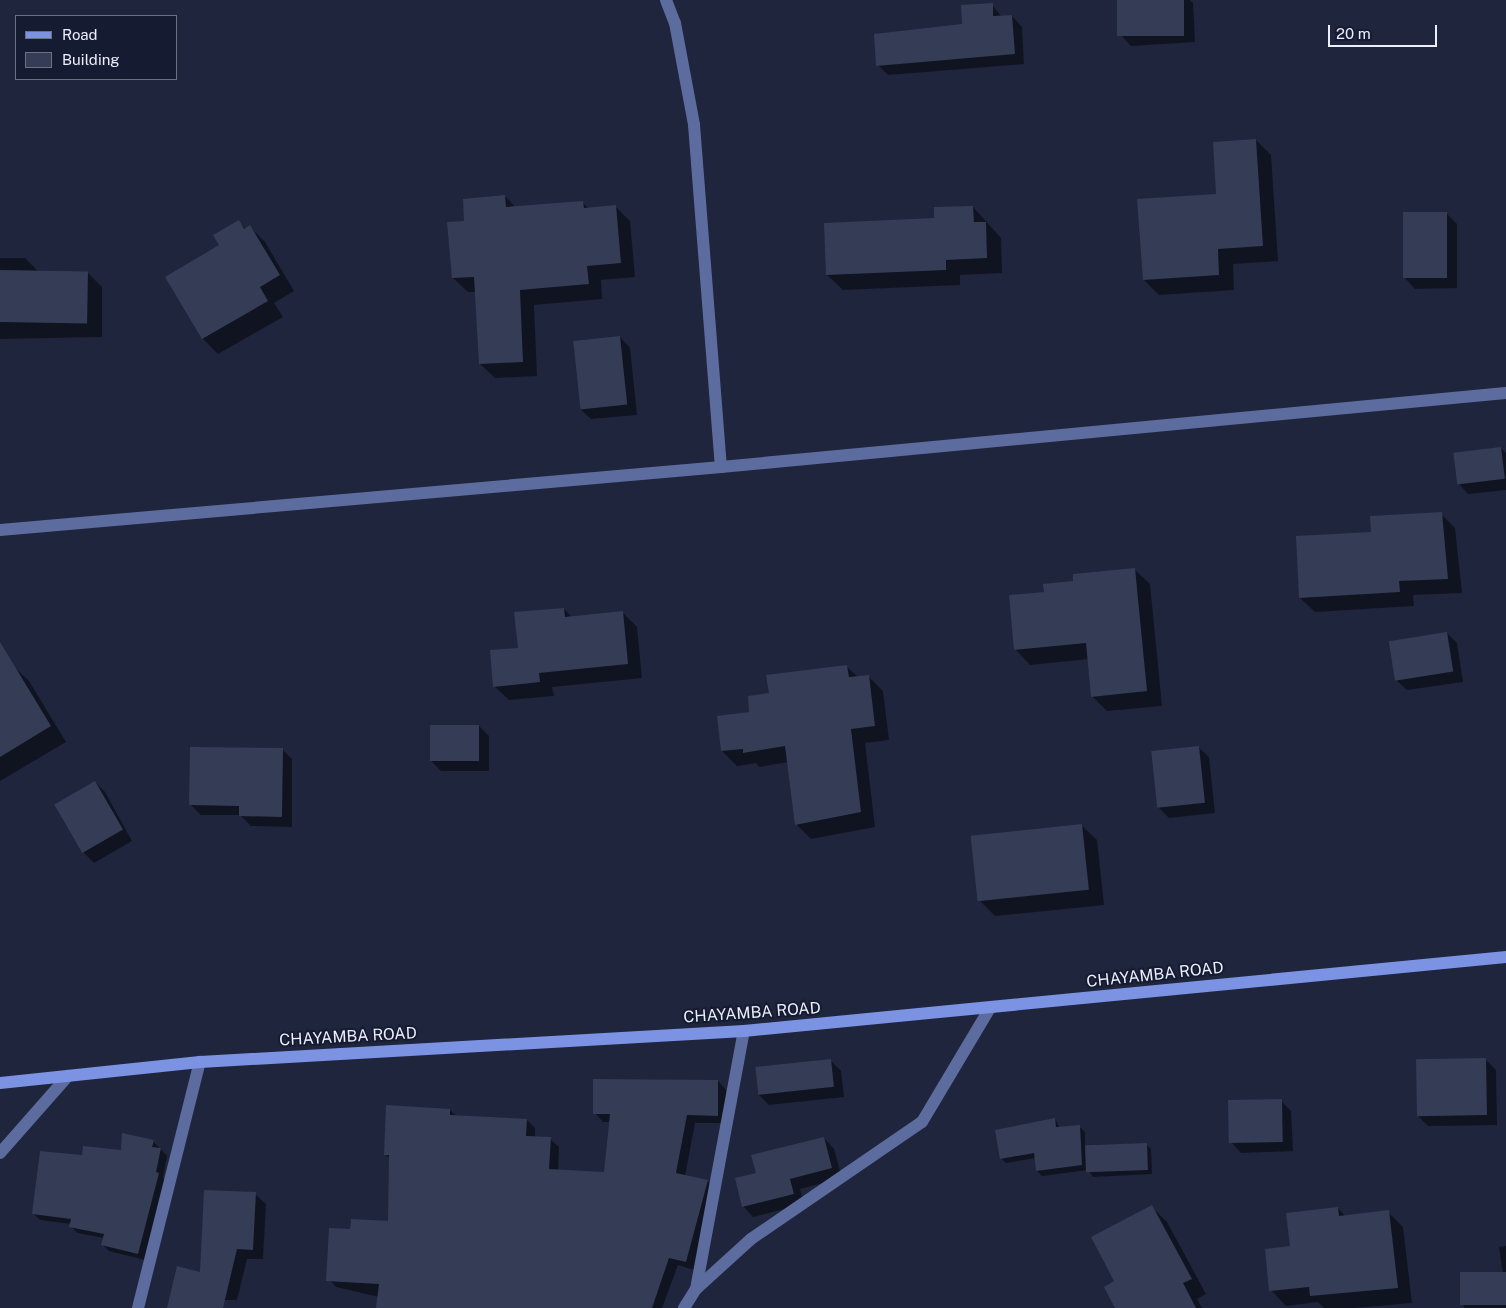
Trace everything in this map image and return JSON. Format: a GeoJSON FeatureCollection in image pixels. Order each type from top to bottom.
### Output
{"type":"FeatureCollection","features":[{"type":"Feature","properties":{"kind":"street"},"geometry":{"type":"LineString","coordinates":[[666,0],[675,23],[694,125],[721,467]]}},
{"type":"Feature","properties":{"kind":"street"},"geometry":{"type":"LineString","coordinates":[[0,530],[721,467],[1506,393]]}},
{"type":"Feature","properties":{"kind":"street","name":"CHAYAMBA ROAD"},"geometry":{"type":"LineString","coordinates":[[0,1083],[200,1062],[744,1031],[1506,957]]}},
{"type":"Feature","properties":{"kind":"street"},"geometry":{"type":"LineString","coordinates":[[684,1308],[696,1289],[751,1240],[922,1122],[990,1008]]}},
{"type":"Feature","properties":{"kind":"street"},"geometry":{"type":"LineString","coordinates":[[696,1289],[744,1031]]}},
{"type":"Feature","properties":{"kind":"street"},"geometry":{"type":"LineString","coordinates":[[138,1308],[200,1062]]}},
{"type":"Feature","properties":{"kind":"street"},"geometry":{"type":"LineString","coordinates":[[0,1153],[68,1076]]}},
{"type":"Feature","properties":{"kind":"building"},"geometry":{"type":"Polygon","coordinates":[[[1117,0],[1184,0],[1184,36],[1117,36],[1117,0]]]}},
{"type":"Feature","properties":{"kind":"building"},"geometry":{"type":"Polygon","coordinates":[[[993,3],[993,16],[1012,15],[1015,54],[876,66],[874,34],[962,24],[961,5],[993,3]]]}},
{"type":"Feature","properties":{"kind":"building"},"geometry":{"type":"Polygon","coordinates":[[[1256,139],[1263,246],[1218,249],[1219,275],[1143,280],[1137,199],[1216,194],[1213,142],[1256,139]]]}},
{"type":"Feature","properties":{"kind":"building"},"geometry":{"type":"Polygon","coordinates":[[[505,195],[506,207],[583,201],[584,208],[616,205],[621,263],[587,266],[589,284],[520,290],[523,362],[479,364],[474,277],[452,278],[447,222],[464,221],[463,199],[505,195]]]}},
{"type":"Feature","properties":{"kind":"building"},"geometry":{"type":"Polygon","coordinates":[[[973,206],[974,222],[986,222],[987,258],[946,260],[946,270],[826,275],[824,223],[934,218],[934,207],[973,206]]]}},
{"type":"Feature","properties":{"kind":"building"},"geometry":{"type":"Polygon","coordinates":[[[1403,212],[1447,212],[1447,278],[1403,278],[1403,212]]]}},
{"type":"Feature","properties":{"kind":"building"},"geometry":{"type":"Polygon","coordinates":[[[239,220],[244,229],[250,225],[280,275],[260,287],[268,301],[202,339],[165,277],[219,245],[213,235],[239,220]]]}},
{"type":"Feature","properties":{"kind":"building"},"geometry":{"type":"Polygon","coordinates":[[[0,270],[88,272],[87,324],[0,322],[0,270]]]}},
{"type":"Feature","properties":{"kind":"building"},"geometry":{"type":"Polygon","coordinates":[[[620,336],[627,405],[580,410],[573,341],[620,336]]]}},
{"type":"Feature","properties":{"kind":"building"},"geometry":{"type":"Polygon","coordinates":[[[1501,447],[1505,479],[1457,485],[1453,453],[1501,447]]]}},
{"type":"Feature","properties":{"kind":"building"},"geometry":{"type":"Polygon","coordinates":[[[1442,512],[1448,579],[1399,581],[1400,592],[1299,598],[1296,536],[1371,532],[1370,516],[1442,512]]]}},
{"type":"Feature","properties":{"kind":"building"},"geometry":{"type":"Polygon","coordinates":[[[1135,568],[1147,691],[1091,697],[1086,643],[1014,650],[1009,595],[1044,592],[1043,584],[1073,581],[1073,574],[1135,568]]]}},
{"type":"Feature","properties":{"kind":"building"},"geometry":{"type":"Polygon","coordinates":[[[564,608],[565,617],[623,611],[628,664],[539,673],[540,682],[493,687],[490,650],[518,648],[514,612],[564,608]]]}},
{"type":"Feature","properties":{"kind":"building"},"geometry":{"type":"Polygon","coordinates":[[[1447,632],[1453,672],[1395,681],[1389,641],[1447,632]]]}},
{"type":"Feature","properties":{"kind":"building"},"geometry":{"type":"Polygon","coordinates":[[[0,642],[51,726],[0,757],[0,642]]]}},
{"type":"Feature","properties":{"kind":"building"},"geometry":{"type":"Polygon","coordinates":[[[847,665],[849,677],[869,675],[875,726],[851,729],[861,812],[795,825],[785,746],[743,753],[743,749],[721,751],[717,716],[749,712],[748,696],[769,693],[766,675],[847,665]]]}},
{"type":"Feature","properties":{"kind":"building"},"geometry":{"type":"Polygon","coordinates":[[[430,725],[479,725],[479,761],[430,761],[430,725]]]}},
{"type":"Feature","properties":{"kind":"building"},"geometry":{"type":"Polygon","coordinates":[[[1199,746],[1205,803],[1157,808],[1151,751],[1199,746]]]}},
{"type":"Feature","properties":{"kind":"building"},"geometry":{"type":"Polygon","coordinates":[[[190,747],[283,748],[282,817],[239,816],[239,806],[189,805],[190,747]]]}},
{"type":"Feature","properties":{"kind":"building"},"geometry":{"type":"Polygon","coordinates":[[[95,781],[123,829],[82,853],[54,804],[95,781]]]}},
{"type":"Feature","properties":{"kind":"building"},"geometry":{"type":"Polygon","coordinates":[[[1082,824],[1089,890],[978,901],[971,836],[1082,824]]]}},
{"type":"Feature","properties":{"kind":"building"},"geometry":{"type":"Polygon","coordinates":[[[1486,1058],[1487,1115],[1417,1116],[1416,1059],[1486,1058]]]}},
{"type":"Feature","properties":{"kind":"building"},"geometry":{"type":"Polygon","coordinates":[[[831,1059],[834,1087],[758,1095],[755,1067],[831,1059]]]}},
{"type":"Feature","properties":{"kind":"building"},"geometry":{"type":"Polygon","coordinates":[[[593,1079],[718,1080],[718,1116],[687,1115],[676,1173],[708,1180],[686,1262],[669,1258],[652,1308],[376,1308],[379,1284],[326,1281],[329,1228],[350,1229],[351,1219],[388,1221],[389,1155],[384,1155],[386,1105],[450,1109],[450,1115],[527,1119],[526,1136],[551,1137],[549,1169],[604,1172],[610,1114],[593,1114],[593,1079]]]}},
{"type":"Feature","properties":{"kind":"building"},"geometry":{"type":"Polygon","coordinates":[[[1282,1099],[1283,1142],[1229,1143],[1228,1100],[1282,1099]]]}},
{"type":"Feature","properties":{"kind":"building"},"geometry":{"type":"Polygon","coordinates":[[[1055,1118],[1056,1127],[1080,1125],[1082,1165],[1036,1171],[1034,1153],[1000,1159],[995,1130],[1055,1118]]]}},
{"type":"Feature","properties":{"kind":"building"},"geometry":{"type":"Polygon","coordinates":[[[122,1133],[154,1140],[152,1147],[161,1148],[156,1172],[159,1173],[138,1254],[101,1245],[104,1234],[69,1227],[71,1219],[32,1214],[40,1151],[82,1155],[83,1146],[121,1150],[122,1133]]]}},
{"type":"Feature","properties":{"kind":"building"},"geometry":{"type":"Polygon","coordinates":[[[824,1137],[832,1168],[790,1179],[794,1194],[742,1207],[735,1178],[756,1173],[751,1155],[824,1137]]]}},
{"type":"Feature","properties":{"kind":"building"},"geometry":{"type":"Polygon","coordinates":[[[1147,1143],[1148,1170],[1086,1172],[1085,1145],[1147,1143]]]}},
{"type":"Feature","properties":{"kind":"building"},"geometry":{"type":"Polygon","coordinates":[[[204,1190],[256,1192],[253,1250],[237,1249],[223,1308],[167,1308],[177,1266],[200,1272],[204,1190]]]}},
{"type":"Feature","properties":{"kind":"building"},"geometry":{"type":"Polygon","coordinates":[[[1152,1205],[1192,1279],[1183,1283],[1196,1308],[1115,1308],[1104,1287],[1114,1281],[1091,1237],[1152,1205]]]}},
{"type":"Feature","properties":{"kind":"building"},"geometry":{"type":"Polygon","coordinates":[[[1338,1207],[1339,1216],[1389,1210],[1398,1288],[1310,1296],[1309,1287],[1269,1291],[1265,1249],[1290,1246],[1286,1213],[1338,1207]]]}},
{"type":"Feature","properties":{"kind":"building"},"geometry":{"type":"Polygon","coordinates":[[[1460,1272],[1506,1272],[1506,1305],[1460,1305],[1460,1272]]]}}]}
